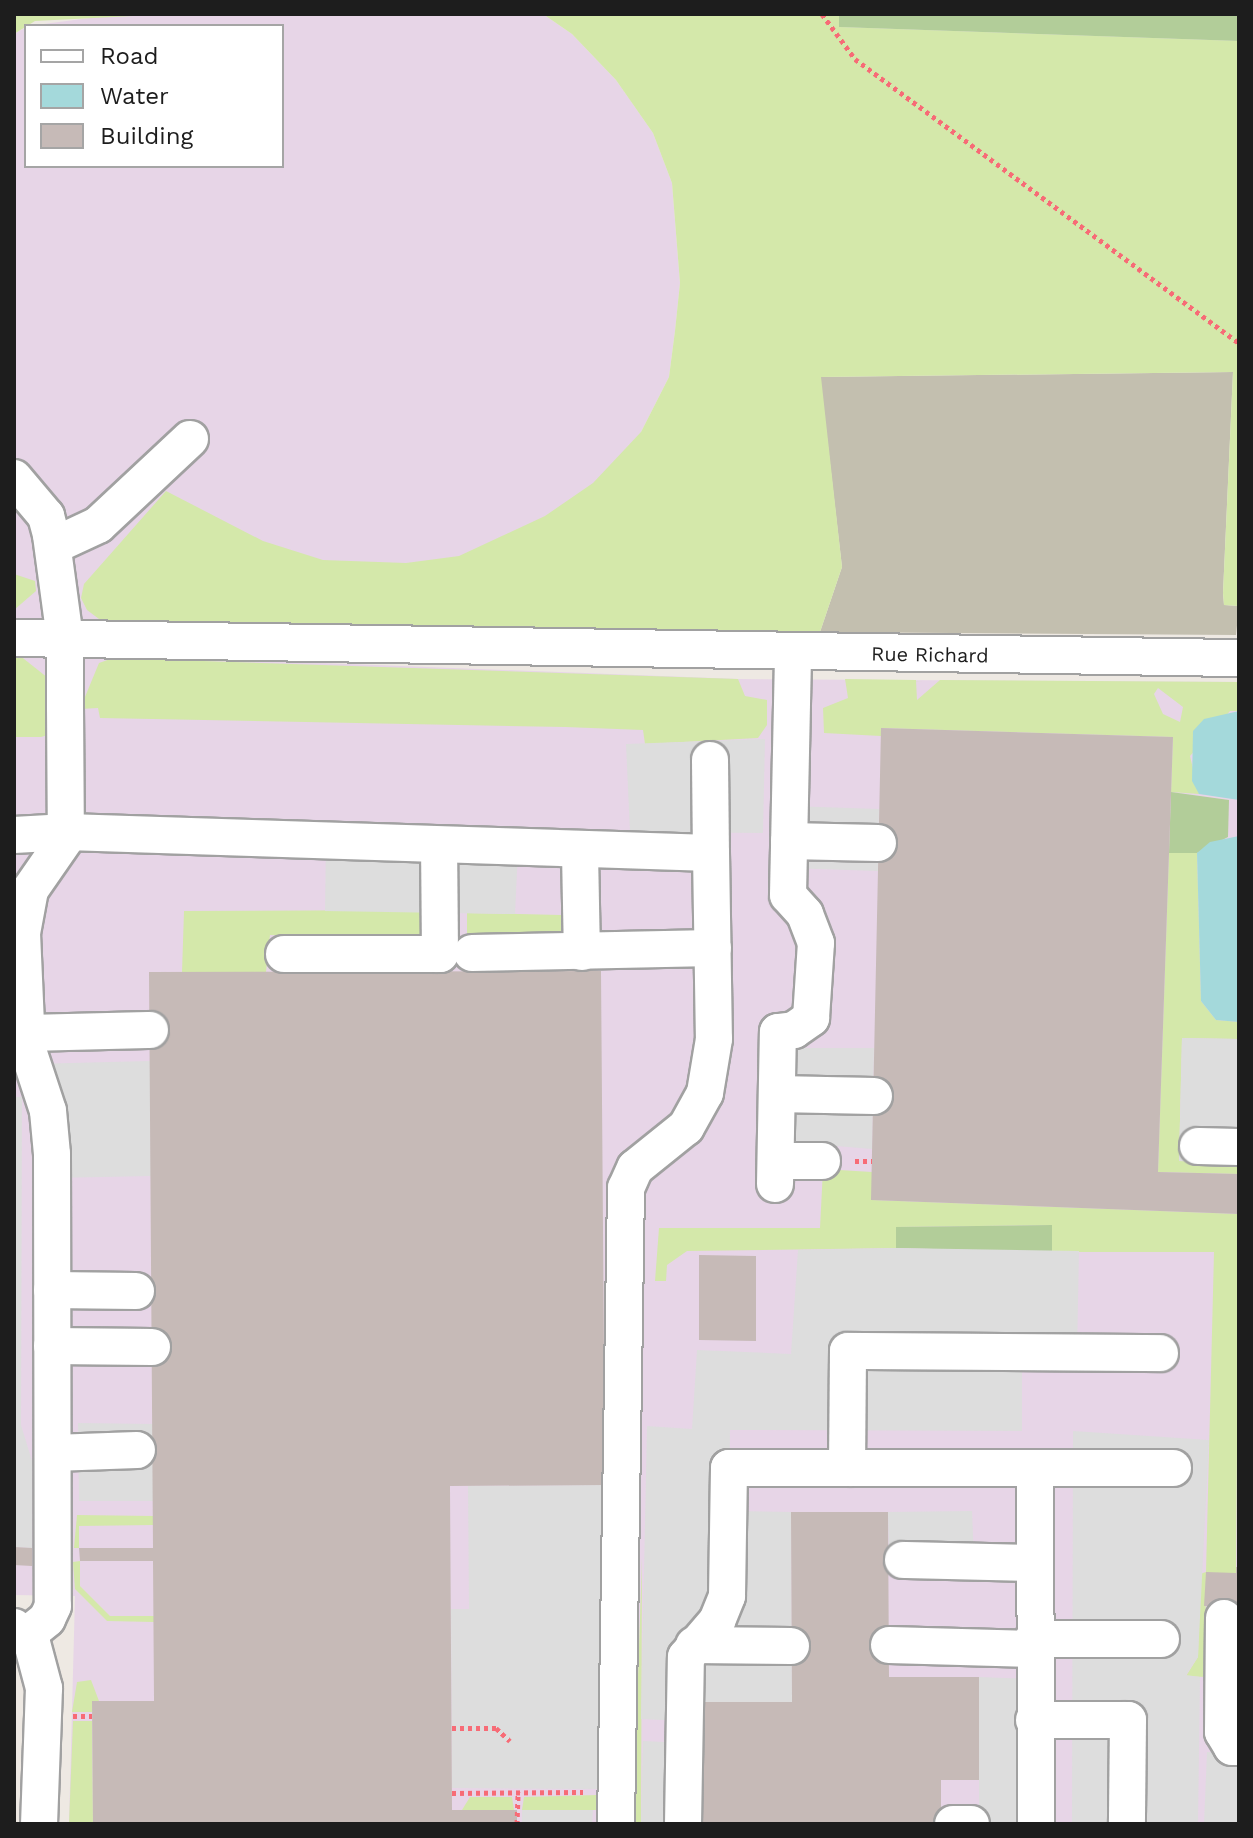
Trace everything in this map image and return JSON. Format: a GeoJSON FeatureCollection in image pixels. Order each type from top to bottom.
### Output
{"type":"FeatureCollection","features":[{"type":"Feature","properties":{"kind":"street"},"geometry":{"type":"LineString","coordinates":[[53,546],[98,525],[190,439]]}},
{"type":"Feature","properties":{"kind":"street"},"geometry":{"type":"LineString","coordinates":[[14,478],[46,516],[65,638],[67,832],[22,890],[18,940],[29,1097],[52,1154],[53,1453],[66,1509],[53,1606],[21,1631],[40,1665],[43,1705],[39,1824]]}},
{"type":"Feature","properties":{"kind":"street","name":"Rue Richard"},"geometry":{"type":"LineString","coordinates":[[14,638],[621,651],[1239,658]]}},
{"type":"Feature","properties":{"kind":"street"},"geometry":{"type":"LineString","coordinates":[[793,653],[788,895],[805,914],[816,943],[813,1012],[805,1024],[778,1032],[776,1172],[822,1161]]}},
{"type":"Feature","properties":{"kind":"street"},"geometry":{"type":"LineString","coordinates":[[616,1824],[626,1188],[635,1168],[686,1127],[705,1093],[714,1039],[710,760]]}},
{"type":"Feature","properties":{"kind":"street"},"geometry":{"type":"LineString","coordinates":[[14,835],[67,832],[580,852],[711,853]]}},
{"type":"Feature","properties":{"kind":"street"},"geometry":{"type":"LineString","coordinates":[[789,841],[878,843]]}},
{"type":"Feature","properties":{"kind":"street"},"geometry":{"type":"LineString","coordinates":[[284,954],[440,954],[439,847]]}},
{"type":"Feature","properties":{"kind":"street"},"geometry":{"type":"LineString","coordinates":[[580,852],[582,952]]}},
{"type":"Feature","properties":{"kind":"street"},"geometry":{"type":"LineString","coordinates":[[472,953],[713,948]]}},
{"type":"Feature","properties":{"kind":"street"},"geometry":{"type":"LineString","coordinates":[[26,1033],[150,1030]]}},
{"type":"Feature","properties":{"kind":"street"},"geometry":{"type":"LineString","coordinates":[[777,1094],[874,1096]]}},
{"type":"Feature","properties":{"kind":"street"},"geometry":{"type":"LineString","coordinates":[[1198,1146],[1239,1147]]}},
{"type":"Feature","properties":{"kind":"street"},"geometry":{"type":"LineString","coordinates":[[52,1290],[136,1291]]}},
{"type":"Feature","properties":{"kind":"street"},"geometry":{"type":"LineString","coordinates":[[52,1346],[152,1347]]}},
{"type":"Feature","properties":{"kind":"street"},"geometry":{"type":"LineString","coordinates":[[847,1468],[848,1351],[1160,1353]]}},
{"type":"Feature","properties":{"kind":"street"},"geometry":{"type":"LineString","coordinates":[[53,1453],[137,1450]]}},
{"type":"Feature","properties":{"kind":"street"},"geometry":{"type":"LineString","coordinates":[[683,1824],[686,1657],[717,1621],[727,1596],[729,1468],[1173,1468]]}},
{"type":"Feature","properties":{"kind":"street"},"geometry":{"type":"LineString","coordinates":[[1035,1468],[1033,1644],[1036,1824]]}},
{"type":"Feature","properties":{"kind":"street"},"geometry":{"type":"LineString","coordinates":[[903,1560],[1034,1563]]}},
{"type":"Feature","properties":{"kind":"street"},"geometry":{"type":"LineString","coordinates":[[1224,1618],[1223,1732],[1232,1747],[1239,1747]]}},
{"type":"Feature","properties":{"kind":"street"},"geometry":{"type":"LineString","coordinates":[[889,1645],[1161,1639]]}},
{"type":"Feature","properties":{"kind":"street"},"geometry":{"type":"LineString","coordinates":[[694,1645],[791,1646]]}},
{"type":"Feature","properties":{"kind":"street"},"geometry":{"type":"LineString","coordinates":[[1034,1720],[1128,1720],[1127,1824]]}},
{"type":"Feature","properties":{"kind":"street"},"geometry":{"type":"LineString","coordinates":[[953,1824],[971,1824]]}},
{"type":"Feature","properties":{"kind":"path"},"geometry":{"type":"LineString","coordinates":[[822,14],[855,59],[1239,343]]}},
{"type":"Feature","properties":{"kind":"path"},"geometry":{"type":"LineString","coordinates":[[43,1705],[92,1716]]}},
{"type":"Feature","properties":{"kind":"path"},"geometry":{"type":"LineString","coordinates":[[452,1728],[496,1728],[510,1741]]}},
{"type":"Feature","properties":{"kind":"path"},"geometry":{"type":"LineString","coordinates":[[517,1824],[518,1792]]}},
{"type":"Feature","properties":{"kind":"path"},"geometry":{"type":"LineString","coordinates":[[452,1793],[586,1792]]}},
{"type":"Feature","properties":{"kind":"shaded area"},"geometry":{"type":"Polygon","coordinates":[[[543,14],[572,34],[616,80],[653,133],[672,183],[680,283],[675,331],[669,377],[641,432],[676,630],[14,621],[14,34],[24,28],[24,168],[284,168],[284,24],[43,24],[113,15],[543,14]]]}},
{"type":"Feature","properties":{"kind":"shaded area"},"geometry":{"type":"Polygon","coordinates":[[[1233,372],[1223,593],[1224,605],[1239,606],[1236,635],[820,632],[842,567],[820,377],[1233,372]]]}},
{"type":"Feature","properties":{"kind":"shaded area"},"geometry":{"type":"Polygon","coordinates":[[[14,651],[738,679],[1239,682],[1239,1824],[69,1824],[75,1596],[14,1595],[14,651]]]}},
{"type":"Feature","properties":{"kind":"shaded area"},"geometry":{"type":"Polygon","coordinates":[[[765,739],[763,833],[630,832],[626,744],[765,739]]]}},
{"type":"Feature","properties":{"kind":"shaded area"},"geometry":{"type":"Polygon","coordinates":[[[790,806],[879,809],[878,871],[788,868],[790,806]]]}},
{"type":"Feature","properties":{"kind":"shaded area"},"geometry":{"type":"Polygon","coordinates":[[[326,842],[518,850],[515,914],[325,911],[326,842]]]}},
{"type":"Feature","properties":{"kind":"shaded area"},"geometry":{"type":"Polygon","coordinates":[[[1182,1038],[1239,1039],[1239,1163],[1179,1161],[1182,1038]]]}},
{"type":"Feature","properties":{"kind":"shaded area"},"geometry":{"type":"Polygon","coordinates":[[[777,1048],[874,1048],[872,1149],[776,1141],[777,1048]]]}},
{"type":"Feature","properties":{"kind":"shaded area"},"geometry":{"type":"Polygon","coordinates":[[[150,1061],[151,1176],[52,1178],[31,1064],[150,1061]]]}},
{"type":"Feature","properties":{"kind":"shaded area"},"geometry":{"type":"Polygon","coordinates":[[[14,1097],[22,1097],[21,1425],[32,1461],[32,1548],[14,1547],[14,1097]]]}},
{"type":"Feature","properties":{"kind":"shaded area"},"geometry":{"type":"Polygon","coordinates":[[[798,1250],[1079,1251],[1077,1353],[1022,1352],[1022,1431],[730,1430],[729,1511],[791,1512],[792,1702],[685,1721],[641,1719],[647,1426],[692,1429],[697,1350],[791,1354],[798,1250]]]}},
{"type":"Feature","properties":{"kind":"shaded area"},"geometry":{"type":"Polygon","coordinates":[[[78,1423],[153,1424],[153,1501],[79,1501],[78,1423]]]}},
{"type":"Feature","properties":{"kind":"shaded area"},"geometry":{"type":"Polygon","coordinates":[[[1073,1431],[1209,1440],[1198,1657],[1186,1675],[1200,1677],[1198,1824],[1072,1824],[1073,1431]]]}},
{"type":"Feature","properties":{"kind":"shaded area"},"geometry":{"type":"Polygon","coordinates":[[[605,1485],[600,1789],[452,1788],[451,1609],[469,1609],[468,1486],[605,1485]]]}},
{"type":"Feature","properties":{"kind":"shaded area"},"geometry":{"type":"Polygon","coordinates":[[[972,1511],[974,1560],[889,1559],[888,1512],[972,1511]]]}},
{"type":"Feature","properties":{"kind":"shaded area"},"geometry":{"type":"Polygon","coordinates":[[[979,1677],[1033,1679],[1036,1824],[979,1824],[979,1677]]]}},
{"type":"Feature","properties":{"kind":"shaded area"},"geometry":{"type":"Polygon","coordinates":[[[643,1741],[684,1743],[683,1824],[641,1824],[643,1741]]]}},
{"type":"Feature","properties":{"kind":"shaded area"},"geometry":{"type":"Polygon","coordinates":[[[1239,1747],[1239,1824],[1204,1824],[1207,1752],[1232,1753],[1239,1747]]]}},
{"type":"Feature","properties":{"kind":"shaded area"},"geometry":{"type":"Polygon","coordinates":[[[522,1810],[593,1810],[592,1824],[522,1824],[522,1810]]]}},
{"type":"Feature","properties":{"kind":"green space"},"geometry":{"type":"Polygon","coordinates":[[[14,14],[172,14],[35,21],[24,24],[24,28],[14,34],[14,14]]]}},
{"type":"Feature","properties":{"kind":"green space"},"geometry":{"type":"Polygon","coordinates":[[[543,14],[839,14],[839,27],[1239,41],[1239,606],[1224,605],[1223,593],[1233,372],[821,377],[842,567],[820,632],[144,624],[103,622],[87,610],[81,598],[84,584],[166,491],[263,541],[323,560],[406,563],[459,556],[545,516],[593,483],[641,432],[669,377],[675,331],[680,283],[672,183],[653,133],[616,80],[572,34],[543,14]]]}},
{"type":"Feature","properties":{"kind":"green space"},"geometry":{"type":"Polygon","coordinates":[[[839,14],[1239,14],[1239,41],[839,27],[839,14]]]}},
{"type":"Feature","properties":{"kind":"green space"},"geometry":{"type":"Polygon","coordinates":[[[14,574],[35,581],[36,591],[14,610],[14,574]]]}},
{"type":"Feature","properties":{"kind":"green space"},"geometry":{"type":"Polygon","coordinates":[[[14,651],[48,678],[48,735],[14,737],[14,651]]]}},
{"type":"Feature","properties":{"kind":"green space"},"geometry":{"type":"Polygon","coordinates":[[[113,658],[738,679],[745,696],[767,700],[767,725],[758,738],[645,744],[643,730],[100,718],[98,708],[80,709],[99,663],[113,658]]]}},
{"type":"Feature","properties":{"kind":"green space"},"geometry":{"type":"Polygon","coordinates":[[[845,679],[916,680],[917,700],[940,680],[1239,682],[1239,711],[1230,711],[1190,756],[1199,794],[1171,792],[1173,737],[881,728],[881,736],[824,733],[823,708],[848,698],[845,679]],[[1158,688],[1154,694],[1163,714],[1180,722],[1183,707],[1158,688]]]}},
{"type":"Feature","properties":{"kind":"green space"},"geometry":{"type":"Polygon","coordinates":[[[1171,792],[1229,800],[1228,837],[1197,853],[1169,853],[1171,792]]]}},
{"type":"Feature","properties":{"kind":"green space"},"geometry":{"type":"Polygon","coordinates":[[[1169,853],[1197,853],[1201,1001],[1216,1020],[1239,1022],[1239,1039],[1182,1038],[1179,1161],[1239,1163],[1239,1174],[1158,1172],[1169,853]]]}},
{"type":"Feature","properties":{"kind":"green space"},"geometry":{"type":"Polygon","coordinates":[[[427,910],[426,941],[270,935],[266,972],[182,972],[184,911],[427,910]]]}},
{"type":"Feature","properties":{"kind":"green space"},"geometry":{"type":"Polygon","coordinates":[[[467,913],[561,915],[561,937],[467,935],[467,913]]]}},
{"type":"Feature","properties":{"kind":"green space"},"geometry":{"type":"Polygon","coordinates":[[[823,1169],[872,1172],[872,1200],[1239,1214],[1236,1573],[1206,1573],[1205,1677],[1186,1676],[1198,1657],[1200,1574],[1206,1572],[1214,1252],[1052,1252],[1051,1225],[896,1227],[896,1248],[687,1251],[667,1265],[666,1281],[655,1281],[659,1228],[820,1228],[823,1169]]]}},
{"type":"Feature","properties":{"kind":"green space"},"geometry":{"type":"Polygon","coordinates":[[[1052,1225],[1052,1252],[896,1248],[896,1227],[1052,1225]]]}},
{"type":"Feature","properties":{"kind":"green space"},"geometry":{"type":"Polygon","coordinates":[[[77,1515],[153,1516],[153,1525],[79,1526],[79,1548],[74,1548],[77,1515]]]}},
{"type":"Feature","properties":{"kind":"green space"},"geometry":{"type":"Polygon","coordinates":[[[642,1559],[641,1823],[633,1824],[642,1559]]]}},
{"type":"Feature","properties":{"kind":"green space"},"geometry":{"type":"Polygon","coordinates":[[[80,1561],[80,1586],[110,1616],[154,1616],[154,1622],[107,1621],[75,1589],[73,1562],[80,1561]]]}},
{"type":"Feature","properties":{"kind":"green space"},"geometry":{"type":"Polygon","coordinates":[[[91,1680],[99,1701],[92,1702],[92,1712],[72,1712],[77,1682],[91,1680]]]}},
{"type":"Feature","properties":{"kind":"green space"},"geometry":{"type":"Polygon","coordinates":[[[73,1721],[92,1721],[93,1824],[69,1824],[73,1721]]]}},
{"type":"Feature","properties":{"kind":"green space"},"geometry":{"type":"Polygon","coordinates":[[[597,1795],[597,1810],[522,1810],[524,1797],[597,1795]]]}},
{"type":"Feature","properties":{"kind":"green space"},"geometry":{"type":"Polygon","coordinates":[[[470,1797],[512,1797],[514,1810],[462,1810],[470,1797]]]}},
{"type":"Feature","properties":{"kind":"water"},"geometry":{"type":"Polygon","coordinates":[[[1239,711],[1239,800],[1199,794],[1192,781],[1193,731],[1204,719],[1239,711]]]}},
{"type":"Feature","properties":{"kind":"water"},"geometry":{"type":"Polygon","coordinates":[[[1239,836],[1239,1022],[1216,1020],[1201,1001],[1197,853],[1210,842],[1239,836]]]}},
{"type":"Feature","properties":{"kind":"building"},"geometry":{"type":"Polygon","coordinates":[[[881,728],[1173,737],[1158,1172],[1239,1174],[1239,1214],[871,1200],[881,728]]]}},
{"type":"Feature","properties":{"kind":"building"},"geometry":{"type":"Polygon","coordinates":[[[601,971],[605,1485],[450,1486],[452,1810],[517,1810],[517,1824],[93,1824],[92,1701],[154,1701],[153,1561],[80,1561],[79,1548],[153,1548],[149,972],[601,971]]]}},
{"type":"Feature","properties":{"kind":"building"},"geometry":{"type":"Polygon","coordinates":[[[699,1255],[756,1256],[756,1341],[699,1340],[699,1255]]]}},
{"type":"Feature","properties":{"kind":"building"},"geometry":{"type":"Polygon","coordinates":[[[791,1512],[888,1512],[889,1677],[979,1677],[979,1780],[941,1780],[941,1824],[702,1824],[702,1702],[792,1702],[791,1512]]]}},
{"type":"Feature","properties":{"kind":"building"},"geometry":{"type":"Polygon","coordinates":[[[14,1547],[32,1548],[32,1566],[14,1565],[14,1547]]]}},
{"type":"Feature","properties":{"kind":"building"},"geometry":{"type":"Polygon","coordinates":[[[1236,1567],[1239,1567],[1239,1692],[1235,1607],[1204,1606],[1206,1572],[1236,1573],[1236,1567]]]}}]}
